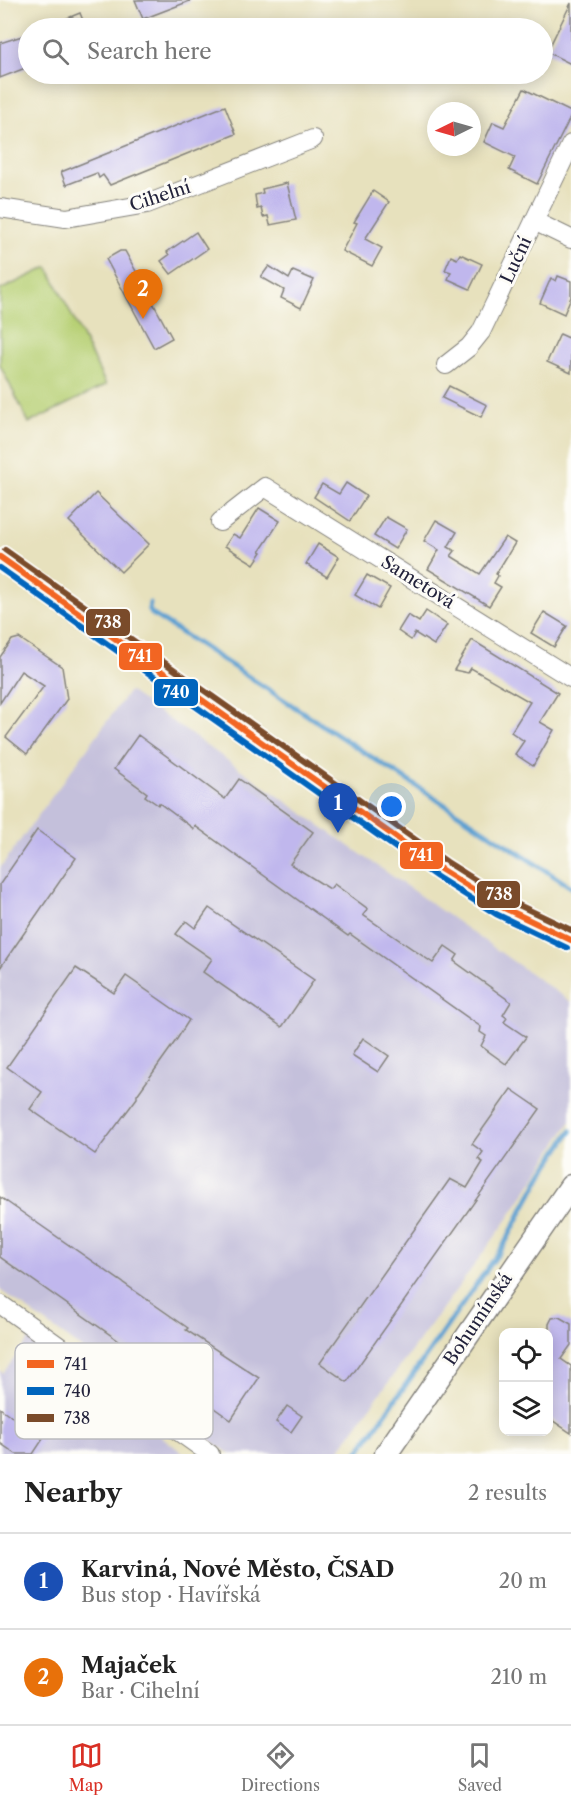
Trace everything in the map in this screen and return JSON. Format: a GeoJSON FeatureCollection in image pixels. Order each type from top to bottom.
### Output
{"type":"FeatureCollection","features":[{"type":"Feature","properties":{"kind":"main road","name":"Bohumínská"},"geometry":{"type":"LineString","coordinates":[[386,1454],[571,1186]]}},
{"type":"Feature","properties":{"kind":"street","name":"Cihelní"},"geometry":{"type":"LineString","coordinates":[[0,208],[66,218],[147,204],[313,139]]}},
{"type":"Feature","properties":{"kind":"street","name":"Luční"},"geometry":{"type":"LineString","coordinates":[[446,365],[469,347],[481,332],[571,144]]}},
{"type":"Feature","properties":{"kind":"street"},"geometry":{"type":"LineString","coordinates":[[534,221],[571,239]]}},
{"type":"Feature","properties":{"kind":"street","name":"Sametová"},"geometry":{"type":"LineString","coordinates":[[220,522],[265,487],[571,678]]}},
{"type":"Feature","properties":{"kind":"street"},"geometry":{"type":"LineString","coordinates":[[0,557],[442,870],[500,906],[571,940]]}},
{"type":"Feature","properties":{"kind":"street"},"geometry":{"type":"LineString","coordinates":[[0,1304],[55,1343]]}},
{"type":"Feature","properties":{"kind":"street"},"geometry":{"type":"LineString","coordinates":[[189,1439],[210,1454]]}},
{"type":"Feature","properties":{"kind":"shaded area"},"geometry":{"type":"Polygon","coordinates":[[[129,691],[571,1002],[571,1121],[508,1219],[336,1454],[230,1454],[209,1439],[213,1439],[213,1343],[74,1343],[0,1290],[0,868],[129,691]]]}},
{"type":"Feature","properties":{"kind":"shaded area"},"geometry":{"type":"Polygon","coordinates":[[[32,1336],[41,1343],[27,1343],[32,1336]]]}},
{"type":"Feature","properties":{"kind":"shaded area"},"geometry":{"type":"Polygon","coordinates":[[[15,1358],[15,1439],[165,1439],[184,1454],[0,1454],[0,1371],[3,1373],[15,1358]]]}},
{"type":"Feature","properties":{"kind":"green space"},"geometry":{"type":"Polygon","coordinates":[[[48,267],[106,385],[29,423],[0,365],[0,290],[48,267]]]}},
{"type":"Feature","properties":{"kind":"building"},"geometry":{"type":"Polygon","coordinates":[[[135,0],[190,0],[146,18],[143,18],[135,0]]]}},
{"type":"Feature","properties":{"kind":"building"},"geometry":{"type":"Polygon","coordinates":[[[571,3],[571,64],[553,55],[553,40],[571,3]]]}},
{"type":"Feature","properties":{"kind":"building"},"geometry":{"type":"Polygon","coordinates":[[[80,13],[82,18],[68,18],[80,13]]]}},
{"type":"Feature","properties":{"kind":"building"},"geometry":{"type":"Polygon","coordinates":[[[18,37],[18,71],[0,78],[0,43],[18,37]]]}},
{"type":"Feature","properties":{"kind":"building"},"geometry":{"type":"Polygon","coordinates":[[[524,89],[571,112],[537,184],[509,170],[515,157],[484,142],[493,122],[504,127],[524,89]]]}},
{"type":"Feature","properties":{"kind":"building"},"geometry":{"type":"Polygon","coordinates":[[[225,106],[236,134],[110,185],[103,175],[99,178],[97,173],[66,185],[61,172],[225,106]]]}},
{"type":"Feature","properties":{"kind":"building"},"geometry":{"type":"Polygon","coordinates":[[[287,183],[296,220],[270,225],[268,216],[263,217],[261,208],[257,209],[255,195],[263,193],[262,189],[287,183]]]}},
{"type":"Feature","properties":{"kind":"building"},"geometry":{"type":"Polygon","coordinates":[[[373,191],[389,202],[365,239],[382,248],[372,266],[342,251],[357,223],[354,222],[373,191]]]}},
{"type":"Feature","properties":{"kind":"building"},"geometry":{"type":"Polygon","coordinates":[[[196,232],[207,249],[171,274],[161,261],[169,255],[167,252],[196,232]]]}},
{"type":"Feature","properties":{"kind":"building"},"geometry":{"type":"Polygon","coordinates":[[[120,251],[125,251],[172,338],[154,348],[106,259],[120,251]]]}},
{"type":"Feature","properties":{"kind":"building"},"geometry":{"type":"Polygon","coordinates":[[[460,254],[482,264],[470,289],[448,279],[451,272],[445,270],[451,256],[457,259],[460,254]]]}},
{"type":"Feature","properties":{"kind":"building"},"geometry":{"type":"Polygon","coordinates":[[[269,266],[289,279],[293,271],[314,280],[301,308],[281,298],[284,290],[261,277],[269,266]]]}},
{"type":"Feature","properties":{"kind":"building"},"geometry":{"type":"Polygon","coordinates":[[[558,276],[571,281],[571,297],[564,314],[540,303],[551,278],[556,281],[558,276]]]}},
{"type":"Feature","properties":{"kind":"building"},"geometry":{"type":"Polygon","coordinates":[[[560,334],[571,339],[571,373],[547,362],[560,334]]]}},
{"type":"Feature","properties":{"kind":"building"},"geometry":{"type":"Polygon","coordinates":[[[449,386],[487,405],[481,417],[442,398],[449,386]]]}},
{"type":"Feature","properties":{"kind":"building"},"geometry":{"type":"Polygon","coordinates":[[[346,483],[366,496],[350,521],[314,497],[322,484],[339,494],[346,483]]]}},
{"type":"Feature","properties":{"kind":"building"},"geometry":{"type":"Polygon","coordinates":[[[96,493],[149,544],[121,572],[69,521],[96,493]]]}},
{"type":"Feature","properties":{"kind":"building"},"geometry":{"type":"Polygon","coordinates":[[[259,508],[280,521],[254,564],[225,546],[233,534],[240,538],[259,508]]]}},
{"type":"Feature","properties":{"kind":"building"},"geometry":{"type":"Polygon","coordinates":[[[386,517],[407,529],[395,549],[374,536],[386,517]]]}},
{"type":"Feature","properties":{"kind":"building"},"geometry":{"type":"Polygon","coordinates":[[[436,520],[457,532],[448,547],[455,551],[451,556],[480,574],[505,537],[515,543],[496,574],[498,576],[494,583],[501,587],[489,606],[428,569],[439,550],[424,541],[436,520]]]}},
{"type":"Feature","properties":{"kind":"building"},"geometry":{"type":"Polygon","coordinates":[[[318,544],[339,557],[327,577],[306,564],[318,544]]]}},
{"type":"Feature","properties":{"kind":"building"},"geometry":{"type":"Polygon","coordinates":[[[367,575],[390,588],[378,609],[355,595],[367,575]]]}},
{"type":"Feature","properties":{"kind":"building"},"geometry":{"type":"Polygon","coordinates":[[[426,611],[447,625],[434,645],[415,633],[411,640],[398,631],[408,615],[419,622],[426,611]]]}},
{"type":"Feature","properties":{"kind":"building"},"geometry":{"type":"Polygon","coordinates":[[[544,612],[567,626],[554,647],[531,633],[544,612]]]}},
{"type":"Feature","properties":{"kind":"building"},"geometry":{"type":"Polygon","coordinates":[[[19,638],[62,667],[67,699],[27,754],[6,737],[44,686],[21,671],[0,703],[0,657],[12,640],[19,638]]]}},
{"type":"Feature","properties":{"kind":"building"},"geometry":{"type":"Polygon","coordinates":[[[472,640],[558,693],[540,722],[554,730],[533,766],[515,754],[524,741],[511,732],[530,702],[471,668],[468,673],[454,670],[472,640]]]}},
{"type":"Feature","properties":{"kind":"building"},"geometry":{"type":"Polygon","coordinates":[[[138,735],[225,799],[239,779],[313,832],[290,864],[330,889],[334,884],[368,909],[363,915],[433,963],[445,946],[458,955],[454,961],[511,1002],[503,1015],[507,1018],[504,1022],[526,1037],[506,1064],[481,1046],[486,1036],[480,1032],[481,1027],[350,934],[348,936],[195,826],[194,829],[159,803],[158,805],[145,796],[147,793],[114,769],[138,735]]]}},
{"type":"Feature","properties":{"kind":"building"},"geometry":{"type":"Polygon","coordinates":[[[37,830],[76,858],[0,968],[0,884],[37,830]]]}},
{"type":"Feature","properties":{"kind":"building"},"geometry":{"type":"Polygon","coordinates":[[[209,908],[314,980],[282,1027],[203,972],[212,959],[176,934],[186,921],[195,928],[209,908]]]}},
{"type":"Feature","properties":{"kind":"building"},"geometry":{"type":"Polygon","coordinates":[[[76,968],[114,993],[126,976],[189,1020],[137,1098],[95,1154],[30,1109],[42,1092],[7,1067],[76,968]]]}},
{"type":"Feature","properties":{"kind":"building"},"geometry":{"type":"Polygon","coordinates":[[[363,1038],[389,1056],[378,1072],[352,1055],[363,1038]]]}},
{"type":"Feature","properties":{"kind":"building"},"geometry":{"type":"Polygon","coordinates":[[[511,1089],[540,1109],[347,1382],[320,1363],[450,1179],[467,1188],[483,1162],[478,1159],[483,1152],[472,1144],[511,1089]]]}},
{"type":"Feature","properties":{"kind":"building"},"geometry":{"type":"Polygon","coordinates":[[[0,1197],[188,1328],[186,1330],[206,1343],[122,1343],[0,1257],[0,1197]]]}},
{"type":"Feature","properties":{"kind":"building"},"geometry":{"type":"Polygon","coordinates":[[[559,1317],[571,1324],[571,1345],[561,1359],[571,1366],[571,1433],[553,1421],[553,1328],[549,1328],[552,1318],[559,1317]]]}},
{"type":"Feature","properties":{"kind":"building"},"geometry":{"type":"Polygon","coordinates":[[[213,1348],[259,1378],[231,1420],[213,1407],[213,1348]]]}},
{"type":"Feature","properties":{"kind":"building"},"geometry":{"type":"Polygon","coordinates":[[[287,1406],[302,1416],[291,1432],[276,1422],[287,1406]]]}},
{"type":"Feature","properties":{"kind":"building"},"geometry":{"type":"Polygon","coordinates":[[[0,1408],[15,1419],[15,1439],[43,1439],[33,1454],[16,1454],[0,1443],[0,1408]]]}},
{"type":"Feature","properties":{"kind":"waterway"},"geometry":{"type":"LineString","coordinates":[[150,603],[149,610],[152,614],[571,887]]}},
{"type":"Feature","properties":{"kind":"waterway"},"geometry":{"type":"LineString","coordinates":[[357,1454],[504,1245],[541,1176],[571,1131]]}},
{"type":"Feature","properties":{"kind":"transit line","name":"738"},"geometry":{"type":"LineString","coordinates":[[5,550],[447,862],[504,898],[571,930]]}},
{"type":"Feature","properties":{"kind":"transit line","name":"741"},"geometry":{"type":"LineString","coordinates":[[0,557],[442,870],[500,906],[571,940]]}},
{"type":"Feature","properties":{"kind":"transit line","name":"740"},"geometry":{"type":"LineString","coordinates":[[0,568],[437,877],[496,914],[567,948]]}},
{"type":"Feature","properties":{"kind":"place","name":"Majaček"},"geometry":{"type":"Point","coordinates":[143,319]}},
{"type":"Feature","properties":{"kind":"place","name":"Karviná, Nové Město, ČSAD"},"geometry":{"type":"Point","coordinates":[338,833]}}]}
